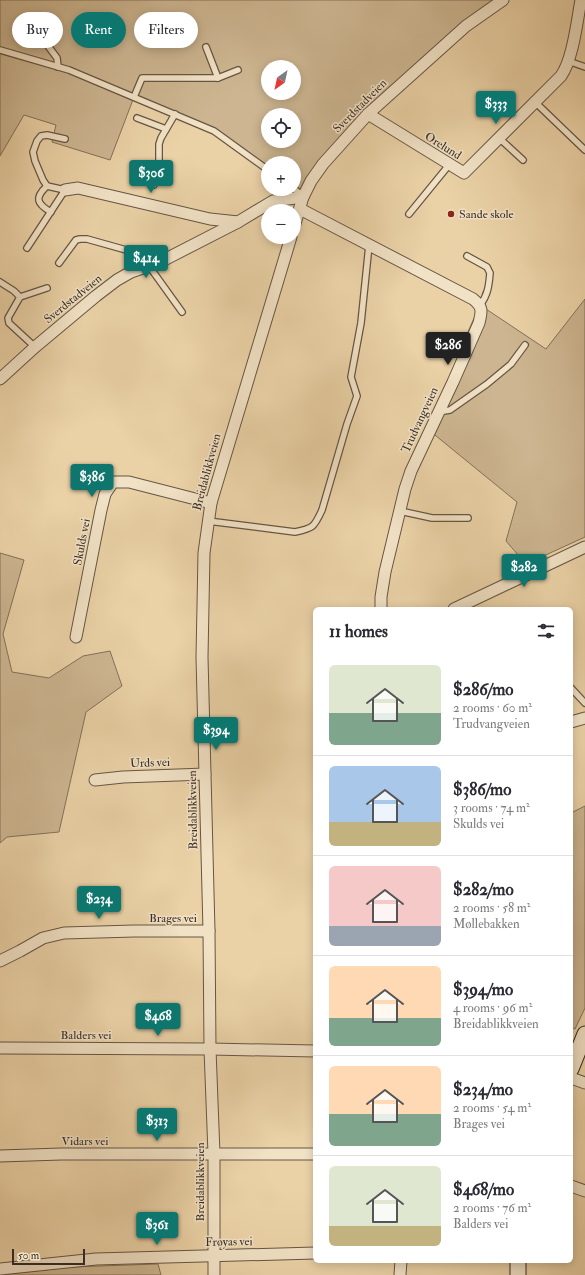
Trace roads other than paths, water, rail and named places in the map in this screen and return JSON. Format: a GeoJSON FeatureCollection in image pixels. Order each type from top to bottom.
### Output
{"type":"FeatureCollection","features":[{"type":"Feature","properties":{"kind":"main road"},"geometry":{"type":"LineString","coordinates":[[573,1064],[585,1034]]}},
{"type":"Feature","properties":{"kind":"main road"},"geometry":{"type":"LineString","coordinates":[[518,1263],[518,1275]]}},
{"type":"Feature","properties":{"kind":"street","name":"Sverdstadveien"},"geometry":{"type":"LineString","coordinates":[[0,379],[35,347],[117,280],[238,222],[273,201],[304,197],[323,164],[368,114],[466,26],[503,0]]}},
{"type":"Feature","properties":{"kind":"street","name":"Orelund"},"geometry":{"type":"LineString","coordinates":[[368,114],[464,173],[561,76],[568,61],[581,0]]}},
{"type":"Feature","properties":{"kind":"street"},"geometry":{"type":"LineString","coordinates":[[65,190],[78,188],[210,219],[238,222]]}},
{"type":"Feature","properties":{"kind":"street"},"geometry":{"type":"LineString","coordinates":[[301,206],[304,197]]}},
{"type":"Feature","properties":{"kind":"street"},"geometry":{"type":"LineString","coordinates":[[301,210],[473,299],[480,305]]}},
{"type":"Feature","properties":{"kind":"street","name":"Breidablikkveien"},"geometry":{"type":"LineString","coordinates":[[214,1275],[214,1154],[210,1049],[209,931],[202,657],[204,553],[211,503],[289,244]]}},
{"type":"Feature","properties":{"kind":"street","name":"Trudvangveien"},"geometry":{"type":"LineString","coordinates":[[381,607],[385,572],[411,471],[479,323],[482,313],[480,305]]}},
{"type":"Feature","properties":{"kind":"street","name":"Skulds vei"},"geometry":{"type":"LineString","coordinates":[[76,638],[101,510],[106,494],[114,482],[129,482],[211,503]]}},
{"type":"Feature","properties":{"kind":"street"},"geometry":{"type":"LineString","coordinates":[[458,607],[585,547]]}},
{"type":"Feature","properties":{"kind":"street"},"geometry":{"type":"LineString","coordinates":[[573,721],[585,718]]}},
{"type":"Feature","properties":{"kind":"street","name":"Urds vei"},"geometry":{"type":"LineString","coordinates":[[95,780],[123,777],[205,774]]}},
{"type":"Feature","properties":{"kind":"street","name":"Brages vei"},"geometry":{"type":"LineString","coordinates":[[0,961],[43,938],[64,933],[209,931]]}},
{"type":"Feature","properties":{"kind":"street","name":"Balders vei"},"geometry":{"type":"LineString","coordinates":[[0,1048],[313,1051]]}},
{"type":"Feature","properties":{"kind":"street"},"geometry":{"type":"LineString","coordinates":[[573,1079],[585,1083]]}},
{"type":"Feature","properties":{"kind":"street","name":"Vidars vei"},"geometry":{"type":"LineString","coordinates":[[0,1156],[313,1154]]}},
{"type":"Feature","properties":{"kind":"street"},"geometry":{"type":"LineString","coordinates":[[573,1187],[585,1191]]}},
{"type":"Feature","properties":{"kind":"street","name":"Frøyas vei"},"geometry":{"type":"LineString","coordinates":[[0,1269],[96,1259],[313,1253]]}},
{"type":"Feature","properties":{"kind":"street"},"geometry":{"type":"LineString","coordinates":[[400,1275],[401,1263]]}},
{"type":"Feature","properties":{"kind":"lane"},"geometry":{"type":"LineString","coordinates":[[206,47],[218,78]]}},
{"type":"Feature","properties":{"kind":"lane"},"geometry":{"type":"LineString","coordinates":[[50,48],[57,58],[58,67]]}},
{"type":"Feature","properties":{"kind":"lane"},"geometry":{"type":"LineString","coordinates":[[0,50],[69,70],[214,131],[261,165]]}},
{"type":"Feature","properties":{"kind":"lane"},"geometry":{"type":"LineString","coordinates":[[568,61],[585,67]]}},
{"type":"Feature","properties":{"kind":"lane"},"geometry":{"type":"LineString","coordinates":[[134,97],[142,78],[218,78],[238,70]]}},
{"type":"Feature","properties":{"kind":"lane"},"geometry":{"type":"LineString","coordinates":[[535,102],[585,150]]}},
{"type":"Feature","properties":{"kind":"lane"},"geometry":{"type":"LineString","coordinates":[[154,185],[159,171],[159,144],[175,114]]}},
{"type":"Feature","properties":{"kind":"lane"},"geometry":{"type":"LineString","coordinates":[[137,118],[166,129]]}},
{"type":"Feature","properties":{"kind":"lane"},"geometry":{"type":"LineString","coordinates":[[27,248],[65,190],[47,186],[40,174],[33,152],[37,141],[41,136],[47,135],[65,140]]}},
{"type":"Feature","properties":{"kind":"lane"},"geometry":{"type":"LineString","coordinates":[[499,138],[523,160]]}},
{"type":"Feature","properties":{"kind":"lane"},"geometry":{"type":"LineString","coordinates":[[409,214],[449,165]]}},
{"type":"Feature","properties":{"kind":"lane"},"geometry":{"type":"LineString","coordinates":[[47,186],[39,196],[39,201],[40,205],[51,212]]}},
{"type":"Feature","properties":{"kind":"lane"},"geometry":{"type":"LineString","coordinates":[[60,263],[76,240],[80,239],[87,239],[144,255],[151,258],[153,264],[182,312]]}},
{"type":"Feature","properties":{"kind":"lane"},"geometry":{"type":"LineString","coordinates":[[208,521],[295,532],[309,530],[316,523],[322,510],[347,424],[357,396],[351,377],[362,323],[369,245]]}},
{"type":"Feature","properties":{"kind":"lane"},"geometry":{"type":"LineString","coordinates":[[467,256],[487,267],[490,273],[488,292],[480,305]]}},
{"type":"Feature","properties":{"kind":"lane"},"geometry":{"type":"LineString","coordinates":[[0,282],[20,297],[8,318],[9,323],[35,347]]}},
{"type":"Feature","properties":{"kind":"lane","name":"Sverdstadveien"},"geometry":{"type":"LineString","coordinates":[[20,297],[47,288]]}},
{"type":"Feature","properties":{"kind":"lane"},"geometry":{"type":"LineString","coordinates":[[438,412],[450,410],[492,380],[511,364],[524,345]]}},
{"type":"Feature","properties":{"kind":"lane"},"geometry":{"type":"LineString","coordinates":[[400,511],[432,518],[468,518]]}},
{"type":"Feature","properties":{"kind":"lane"},"geometry":{"type":"LineString","coordinates":[[573,690],[585,703]]}},
{"type":"Feature","properties":{"kind":"place","name":"Sande skole"},"geometry":{"type":"Point","coordinates":[451,214]}}]}
